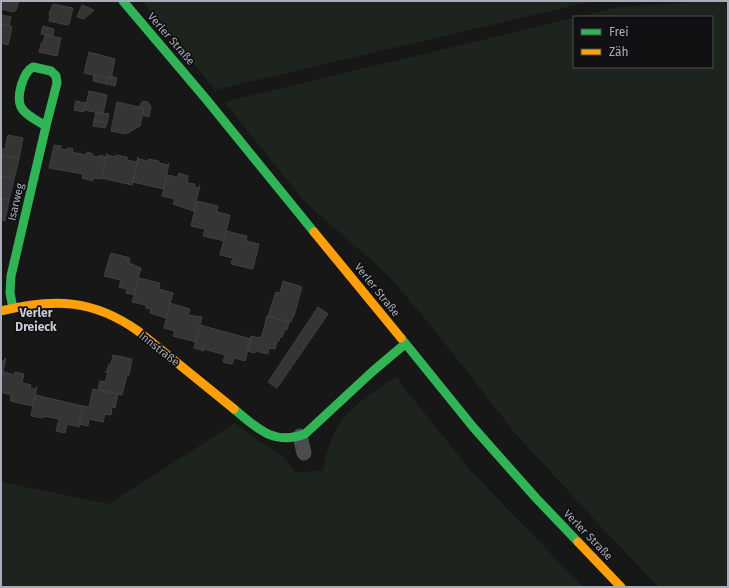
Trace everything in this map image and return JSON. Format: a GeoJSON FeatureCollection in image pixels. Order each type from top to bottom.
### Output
{"type":"FeatureCollection","features":[{"type":"Feature","properties":{"kind":"street","name":"Verler Straße"},"geometry":{"type":"LineString","coordinates":[[123,1],[206,99],[473,427],[536,498],[621,587]]}},
{"type":"Feature","properties":{"kind":"street","name":"Isarweg"},"geometry":{"type":"LineString","coordinates":[[13,308],[10,293],[11,276],[57,83],[56,76],[51,71],[33,67],[28,69],[24,75],[20,102],[22,108],[46,126]]}},
{"type":"Feature","properties":{"kind":"street","name":"Innstraße"},"geometry":{"type":"LineString","coordinates":[[1,311],[36,303],[53,302],[90,307],[107,313],[138,332],[259,429],[273,436],[287,438],[300,436]]}},
{"type":"Feature","properties":{"kind":"street"},"geometry":{"type":"LineString","coordinates":[[304,453],[300,436],[313,428],[373,371],[405,344]]}},
{"type":"Feature","properties":{"kind":"shaded area"},"geometry":{"type":"Polygon","coordinates":[[[142,1],[593,1],[215,90],[142,1]]]}},
{"type":"Feature","properties":{"kind":"shaded area"},"geometry":{"type":"Polygon","coordinates":[[[728,1],[728,587],[659,587],[604,530],[515,433],[428,322],[387,274],[306,203],[224,102],[573,18],[573,68],[713,68],[713,16],[582,16],[618,7],[728,1]]]}},
{"type":"Feature","properties":{"kind":"shaded area"},"geometry":{"type":"Polygon","coordinates":[[[397,377],[471,471],[583,587],[1,587],[1,482],[109,504],[235,423],[253,437],[283,456],[296,472],[323,471],[329,445],[339,424],[346,415],[364,398],[397,377]]]}},
{"type":"Feature","properties":{"kind":"building"},"geometry":{"type":"Polygon","coordinates":[[[1,1],[19,1],[14,12],[1,9],[1,1]]]}},
{"type":"Feature","properties":{"kind":"building"},"geometry":{"type":"Polygon","coordinates":[[[53,4],[73,8],[69,24],[67,25],[49,21],[49,14],[53,4]]]}},
{"type":"Feature","properties":{"kind":"building"},"geometry":{"type":"Polygon","coordinates":[[[82,5],[94,10],[84,19],[77,17],[82,5]]]}},
{"type":"Feature","properties":{"kind":"building"},"geometry":{"type":"Polygon","coordinates":[[[1,15],[11,17],[9,26],[1,24],[1,15]]]}},
{"type":"Feature","properties":{"kind":"building"},"geometry":{"type":"Polygon","coordinates":[[[1,24],[12,27],[8,45],[1,43],[1,24]]]}},
{"type":"Feature","properties":{"kind":"building"},"geometry":{"type":"Polygon","coordinates":[[[43,26],[54,29],[53,36],[41,34],[43,26]]]}},
{"type":"Feature","properties":{"kind":"building"},"geometry":{"type":"Polygon","coordinates":[[[45,35],[61,38],[57,56],[39,52],[45,35]]]}},
{"type":"Feature","properties":{"kind":"building"},"geometry":{"type":"Polygon","coordinates":[[[89,52],[115,59],[111,79],[84,73],[89,52]]]}},
{"type":"Feature","properties":{"kind":"building"},"geometry":{"type":"Polygon","coordinates":[[[94,75],[107,78],[106,84],[93,81],[94,75]]]}},
{"type":"Feature","properties":{"kind":"building"},"geometry":{"type":"Polygon","coordinates":[[[111,76],[117,78],[115,86],[106,84],[107,78],[111,79],[111,76]]]}},
{"type":"Feature","properties":{"kind":"building"},"geometry":{"type":"Polygon","coordinates":[[[89,91],[107,95],[103,114],[85,110],[89,91]]]}},
{"type":"Feature","properties":{"kind":"building"},"geometry":{"type":"Polygon","coordinates":[[[76,101],[86,103],[84,112],[74,110],[76,101]]]}},
{"type":"Feature","properties":{"kind":"building"},"geometry":{"type":"Polygon","coordinates":[[[144,101],[148,102],[151,107],[149,117],[142,115],[144,108],[140,107],[141,103],[144,101]]]}},
{"type":"Feature","properties":{"kind":"building"},"geometry":{"type":"Polygon","coordinates":[[[117,102],[144,108],[140,126],[126,134],[111,131],[117,102]]]}},
{"type":"Feature","properties":{"kind":"building"},"geometry":{"type":"Polygon","coordinates":[[[96,112],[109,114],[107,123],[94,120],[96,112]]]}},
{"type":"Feature","properties":{"kind":"building"},"geometry":{"type":"Polygon","coordinates":[[[94,120],[107,123],[105,128],[93,126],[94,120]]]}},
{"type":"Feature","properties":{"kind":"building"},"geometry":{"type":"Polygon","coordinates":[[[8,135],[23,138],[19,159],[1,155],[1,149],[5,149],[8,135]]]}},
{"type":"Feature","properties":{"kind":"building"},"geometry":{"type":"Polygon","coordinates":[[[54,145],[61,146],[61,149],[73,149],[72,152],[86,155],[87,152],[93,154],[93,156],[99,157],[100,155],[106,157],[101,179],[93,178],[93,181],[82,178],[83,174],[49,168],[54,145]]]}},
{"type":"Feature","properties":{"kind":"building"},"geometry":{"type":"Polygon","coordinates":[[[107,153],[107,155],[115,157],[116,155],[127,157],[127,160],[137,162],[138,160],[132,185],[101,178],[107,153]]]}},
{"type":"Feature","properties":{"kind":"building"},"geometry":{"type":"Polygon","coordinates":[[[3,155],[19,159],[14,179],[1,176],[3,155]]]}},
{"type":"Feature","properties":{"kind":"building"},"geometry":{"type":"Polygon","coordinates":[[[138,157],[138,159],[159,161],[159,163],[168,165],[169,163],[164,189],[133,182],[138,157]]]}},
{"type":"Feature","properties":{"kind":"building"},"geometry":{"type":"Polygon","coordinates":[[[179,173],[188,176],[187,183],[195,184],[194,187],[199,188],[200,185],[194,211],[173,204],[175,199],[162,196],[167,175],[178,177],[179,173]]]}},
{"type":"Feature","properties":{"kind":"building"},"geometry":{"type":"Polygon","coordinates":[[[1,176],[14,179],[9,200],[1,198],[1,176]]]}},
{"type":"Feature","properties":{"kind":"building"},"geometry":{"type":"Polygon","coordinates":[[[1,198],[9,200],[5,221],[1,220],[1,198]]]}},
{"type":"Feature","properties":{"kind":"building"},"geometry":{"type":"Polygon","coordinates":[[[197,201],[218,206],[217,212],[230,215],[224,241],[203,236],[205,229],[191,226],[197,201]]]}},
{"type":"Feature","properties":{"kind":"building"},"geometry":{"type":"Polygon","coordinates":[[[226,231],[247,236],[246,241],[259,244],[253,269],[231,264],[233,258],[220,255],[226,231]]]}},
{"type":"Feature","properties":{"kind":"building"},"geometry":{"type":"Polygon","coordinates":[[[111,253],[130,258],[129,263],[141,268],[134,295],[126,293],[127,289],[119,287],[121,280],[104,276],[111,253]]]}},
{"type":"Feature","properties":{"kind":"building"},"geometry":{"type":"Polygon","coordinates":[[[139,278],[160,283],[159,289],[173,293],[166,318],[150,313],[151,309],[146,308],[146,305],[132,302],[139,278]]]}},
{"type":"Feature","properties":{"kind":"building"},"geometry":{"type":"Polygon","coordinates":[[[283,281],[302,287],[291,322],[268,316],[276,292],[280,293],[283,281]]]}},
{"type":"Feature","properties":{"kind":"building"},"geometry":{"type":"Polygon","coordinates":[[[170,303],[190,309],[188,315],[202,317],[196,342],[173,336],[175,331],[164,328],[170,303]]]}},
{"type":"Feature","properties":{"kind":"building"},"geometry":{"type":"Polygon","coordinates":[[[318,307],[328,314],[277,388],[268,382],[318,307]]]}},
{"type":"Feature","properties":{"kind":"building"},"geometry":{"type":"Polygon","coordinates":[[[267,316],[289,322],[287,330],[285,329],[282,337],[280,337],[279,341],[277,341],[275,349],[269,348],[268,354],[247,351],[251,336],[259,338],[262,336],[267,316]]]}},
{"type":"Feature","properties":{"kind":"building"},"geometry":{"type":"Polygon","coordinates":[[[200,325],[251,339],[245,361],[234,358],[232,364],[223,362],[225,355],[204,349],[204,351],[194,348],[200,325]]]}},
{"type":"Feature","properties":{"kind":"building"},"geometry":{"type":"Polygon","coordinates":[[[113,355],[132,359],[129,375],[127,375],[122,395],[98,390],[100,381],[105,382],[108,372],[105,372],[107,371],[109,364],[111,364],[113,355]]]}},
{"type":"Feature","properties":{"kind":"building"},"geometry":{"type":"Polygon","coordinates":[[[5,358],[1,379],[1,361],[4,361],[5,358]]]}},
{"type":"Feature","properties":{"kind":"building"},"geometry":{"type":"Polygon","coordinates":[[[3,370],[4,372],[15,375],[15,372],[24,374],[22,383],[31,385],[30,388],[36,389],[37,386],[33,406],[10,401],[11,395],[1,392],[3,370]]]}},
{"type":"Feature","properties":{"kind":"building"},"geometry":{"type":"Polygon","coordinates":[[[93,389],[118,394],[115,408],[112,407],[111,415],[105,414],[103,422],[89,419],[88,426],[79,424],[83,406],[89,407],[93,389]]]}},
{"type":"Feature","properties":{"kind":"building"},"geometry":{"type":"Polygon","coordinates":[[[35,395],[83,406],[79,427],[67,424],[65,433],[56,431],[59,419],[43,416],[43,418],[31,416],[35,395]]]}},
{"type":"Feature","properties":{"kind":"traffic: fast"},"geometry":{"type":"LineString","coordinates":[[123,1],[206,99],[314,232]]}},
{"type":"Feature","properties":{"kind":"traffic: fast"},"geometry":{"type":"LineString","coordinates":[[13,308],[10,293],[11,276],[46,126],[25,113],[20,103],[19,97],[23,79],[33,67],[51,71],[56,76],[57,83],[46,126]]}},
{"type":"Feature","properties":{"kind":"traffic: fast"},"geometry":{"type":"LineString","coordinates":[[401,338],[473,427],[536,498],[578,542]]}},
{"type":"Feature","properties":{"kind":"traffic: fast"},"geometry":{"type":"LineString","coordinates":[[234,409],[250,423],[266,433],[284,438],[305,434],[373,371],[405,344]]}},
{"type":"Feature","properties":{"kind":"traffic: slow"},"geometry":{"type":"LineString","coordinates":[[314,232],[401,338]]}},
{"type":"Feature","properties":{"kind":"traffic: slow"},"geometry":{"type":"LineString","coordinates":[[1,311],[38,304],[55,303],[89,307],[105,313],[121,320],[138,331],[234,409]]}},
{"type":"Feature","properties":{"kind":"traffic: slow"},"geometry":{"type":"LineString","coordinates":[[578,542],[621,587]]}},
{"type":"Feature","properties":{"kind":"district","name":"Verler Dreieck"},"geometry":{"type":"Point","coordinates":[36,320]}}]}
